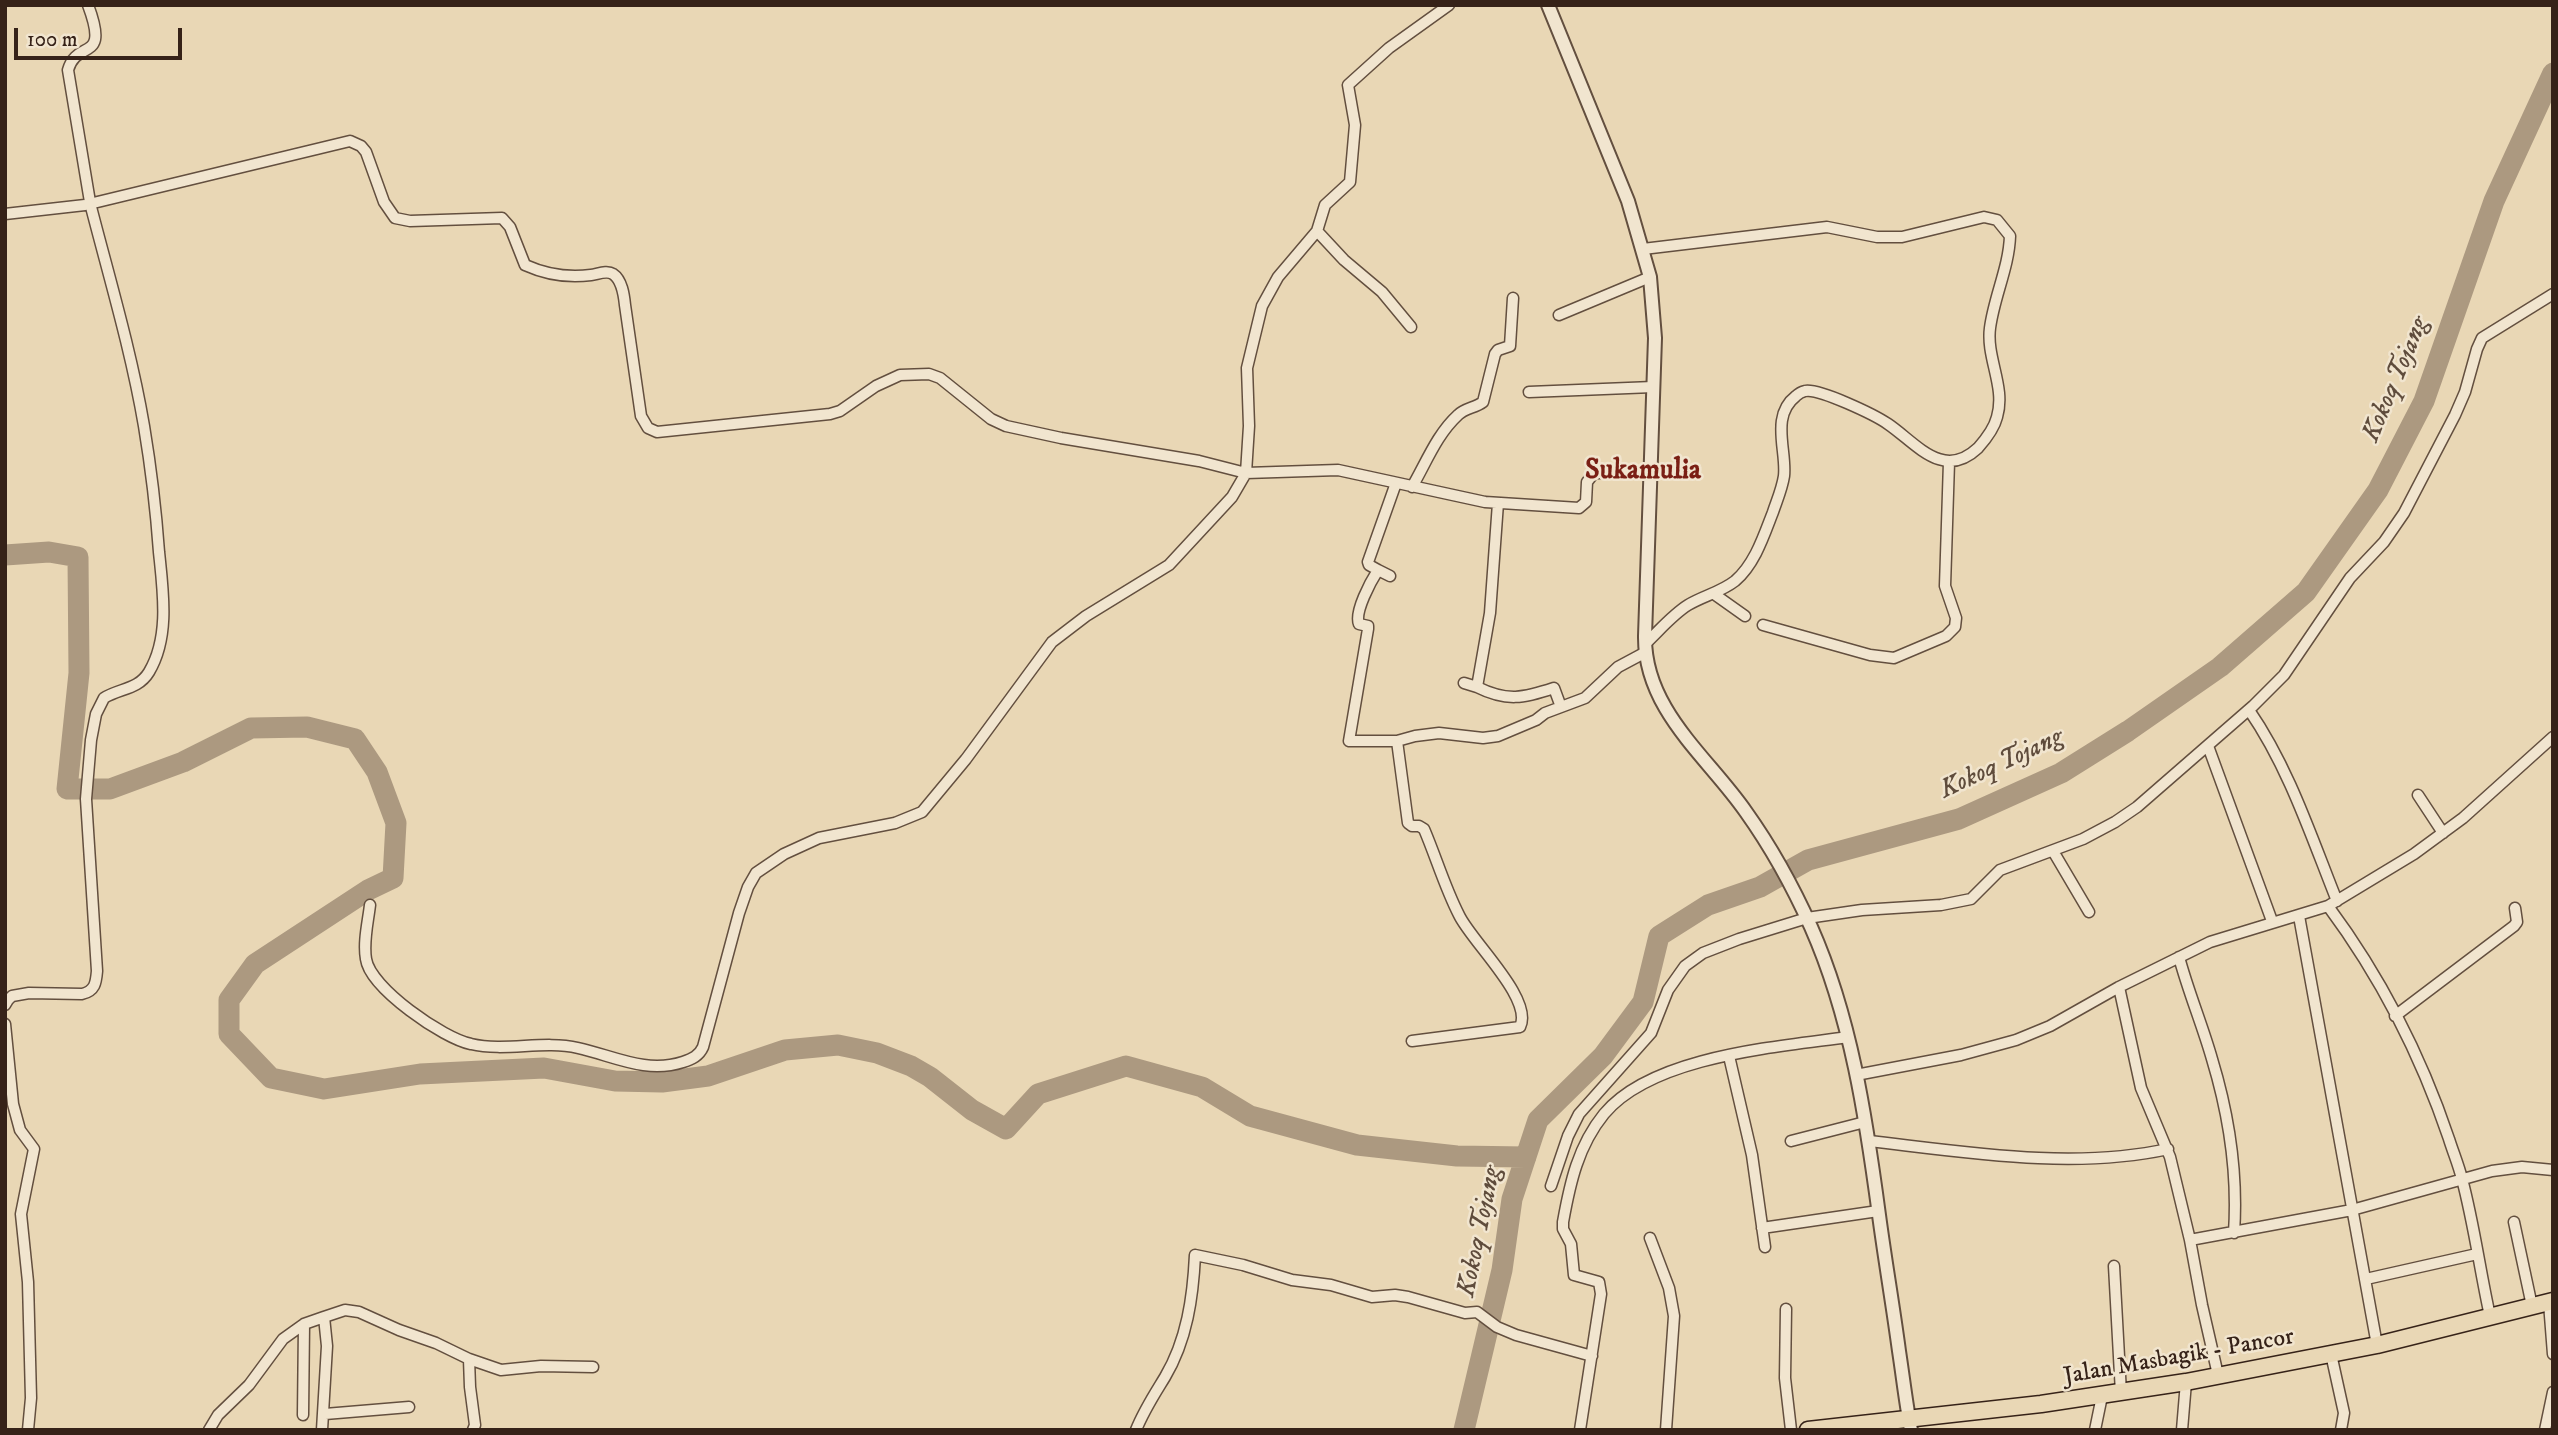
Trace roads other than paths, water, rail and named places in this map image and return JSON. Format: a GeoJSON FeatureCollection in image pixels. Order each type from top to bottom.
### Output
{"type":"FeatureCollection","features":[{"type":"Feature","properties":{"kind":"main road","name":"Jalan Masbagik - Pancor"},"geometry":{"type":"LineString","coordinates":[[1808,1430],[1910,1425],[2186,1382],[2377,1345],[2551,1302]]}},
{"type":"Feature","properties":{"kind":"street"},"geometry":{"type":"LineString","coordinates":[[5,1005],[8,1000],[20,995],[82,994],[88,993],[95,986],[97,971],[86,799],[95,720],[102,701],[111,694],[142,682],[155,659],[161,638],[163,600],[155,505],[144,425],[124,333],[90,202],[68,71],[74,58],[89,50],[96,41],[88,5]]}},
{"type":"Feature","properties":{"kind":"street"},"geometry":{"type":"LineString","coordinates":[[370,905],[365,945],[369,969],[394,999],[441,1032],[471,1044],[566,1046],[640,1066],[673,1065],[696,1057],[703,1047],[739,913],[756,873],[784,854],[819,838],[895,823],[922,812],[966,759],[1052,642],[1086,616],[1175,560],[1227,504],[1246,473],[1249,426],[1247,368],[1262,306],[1278,277],[1317,230],[1325,205],[1347,186],[1352,177],[1355,125],[1348,85],[1395,43],[1449,5]]}},
{"type":"Feature","properties":{"kind":"street"},"geometry":{"type":"LineString","coordinates":[[1548,5],[1628,201],[1650,277],[1655,338],[1645,648],[1653,680],[1671,718],[1698,755],[1733,793],[1759,831],[1807,918],[1825,964],[1848,1037],[1869,1141],[1910,1425]]}},
{"type":"Feature","properties":{"kind":"street"},"geometry":{"type":"LineString","coordinates":[[5,214],[90,202],[350,141],[361,146],[366,152],[384,202],[395,218],[410,221],[502,218],[510,227],[525,265],[575,276],[607,272],[616,277],[623,292],[641,416],[648,428],[657,432],[820,417],[840,411],[876,386],[900,375],[920,373],[940,378],[979,412],[1006,426],[1199,461],[1246,473],[1338,470],[1452,496],[1498,503],[1579,508],[1586,502],[1587,482],[1594,473],[1649,473]]}},
{"type":"Feature","properties":{"kind":"street"},"geometry":{"type":"LineString","coordinates":[[1378,570],[1367,589],[1357,618],[1359,624],[1368,626],[1368,629],[1348,737],[1353,742],[1397,741],[1422,734],[1443,733],[1490,738],[1510,732],[1591,695],[1618,667],[1645,648],[1690,604],[1714,594],[1744,571],[1760,544],[1784,475],[1781,447],[1784,414],[1795,397],[1805,391],[1816,392],[1864,410],[1888,424],[1926,453],[1949,462],[1969,456],[1993,429],[1998,415],[1999,396],[1990,351],[1990,329],[2010,250],[2010,236],[1997,220],[1984,217],[1970,219],[1902,237],[1877,237],[1827,227],[1643,249]]}},
{"type":"Feature","properties":{"kind":"street"},"geometry":{"type":"LineString","coordinates":[[1317,230],[1344,260],[1382,292],[1411,327]]}},
{"type":"Feature","properties":{"kind":"street"},"geometry":{"type":"LineString","coordinates":[[1559,315],[1650,277]]}},
{"type":"Feature","properties":{"kind":"street"},"geometry":{"type":"LineString","coordinates":[[1552,1186],[1568,1136],[1579,1114],[1651,1033],[1668,990],[1685,966],[1703,953],[1807,918],[1862,910],[1941,905],[1971,899],[2000,870],[2055,856],[2115,822],[2137,807],[2249,710],[2284,675],[2350,578],[2384,542],[2404,513],[2460,403],[2482,338],[2553,294]]}},
{"type":"Feature","properties":{"kind":"street"},"geometry":{"type":"LineString","coordinates":[[1412,486],[1432,449],[1451,422],[1460,412],[1483,402],[1495,354],[1498,350],[1510,346],[1513,298]]}},
{"type":"Feature","properties":{"kind":"street"},"geometry":{"type":"LineString","coordinates":[[1529,392],[1653,387]]}},
{"type":"Feature","properties":{"kind":"street"},"geometry":{"type":"LineString","coordinates":[[1763,625],[1870,655],[1894,657],[1946,635],[1955,627],[1956,618],[1945,586],[1949,462]]}},
{"type":"Feature","properties":{"kind":"street"},"geometry":{"type":"LineString","coordinates":[[1390,576],[1368,562],[1396,483]]}},
{"type":"Feature","properties":{"kind":"street"},"geometry":{"type":"LineString","coordinates":[[1477,687],[1490,613],[1498,503]]}},
{"type":"Feature","properties":{"kind":"street"},"geometry":{"type":"LineString","coordinates":[[1714,594],[1745,616]]}},
{"type":"Feature","properties":{"kind":"street"},"geometry":{"type":"LineString","coordinates":[[1464,683],[1508,698],[1520,699],[1554,688],[1561,707]]}},
{"type":"Feature","properties":{"kind":"street"},"geometry":{"type":"LineString","coordinates":[[2249,710],[2270,741],[2291,785],[2332,903],[2425,1076],[2462,1178],[2490,1316]]}},
{"type":"Feature","properties":{"kind":"street"},"geometry":{"type":"LineString","coordinates":[[1856,1075],[1961,1055],[2016,1040],[2050,1026],[2119,987],[2224,937],[2272,921],[2299,916],[2332,903],[2414,854],[2443,833],[2474,809],[2553,737]]}},
{"type":"Feature","properties":{"kind":"street"},"geometry":{"type":"LineString","coordinates":[[1397,741],[1408,823],[1424,828],[1467,931],[1506,979],[1522,1012],[1520,1027],[1412,1041]]}},
{"type":"Feature","properties":{"kind":"street"},"geometry":{"type":"LineString","coordinates":[[2208,746],[2272,921]]}},
{"type":"Feature","properties":{"kind":"street"},"geometry":{"type":"LineString","coordinates":[[2418,795],[2443,833]]}},
{"type":"Feature","properties":{"kind":"street"},"geometry":{"type":"LineString","coordinates":[[2055,856],[2089,912]]}},
{"type":"Feature","properties":{"kind":"street"},"geometry":{"type":"LineString","coordinates":[[2395,1016],[2514,926],[2517,922],[2515,908]]}},
{"type":"Feature","properties":{"kind":"street"},"geometry":{"type":"LineString","coordinates":[[2299,916],[2377,1345]]}},
{"type":"Feature","properties":{"kind":"street"},"geometry":{"type":"LineString","coordinates":[[2179,957],[2212,1058],[2221,1096],[2234,1175],[2234,1233]]}},
{"type":"Feature","properties":{"kind":"street"},"geometry":{"type":"LineString","coordinates":[[2119,987],[2141,1088],[2168,1149],[2218,1375]]}},
{"type":"Feature","properties":{"kind":"street"},"geometry":{"type":"LineString","coordinates":[[5,1024],[13,1104],[20,1130],[34,1149],[21,1214],[28,1282],[30,1398],[27,1430]]}},
{"type":"Feature","properties":{"kind":"street"},"geometry":{"type":"LineString","coordinates":[[1580,1430],[1601,1287],[1599,1282],[1576,1276],[1573,1272],[1571,1244],[1563,1226],[1572,1173],[1599,1121],[1619,1098],[1652,1080],[1686,1067],[1790,1044],[1848,1037]]}},
{"type":"Feature","properties":{"kind":"street"},"geometry":{"type":"LineString","coordinates":[[1729,1056],[1752,1155],[1765,1247]]}},
{"type":"Feature","properties":{"kind":"street"},"geometry":{"type":"LineString","coordinates":[[1791,1141],[1865,1122]]}},
{"type":"Feature","properties":{"kind":"street"},"geometry":{"type":"LineString","coordinates":[[1869,1141],[2011,1155],[2068,1157],[2111,1157],[2168,1149]]}},
{"type":"Feature","properties":{"kind":"street"},"geometry":{"type":"LineString","coordinates":[[2190,1240],[2352,1210],[2462,1178],[2507,1168],[2553,1170]]}},
{"type":"Feature","properties":{"kind":"street"},"geometry":{"type":"LineString","coordinates":[[1762,1228],[1878,1212]]}},
{"type":"Feature","properties":{"kind":"street"},"geometry":{"type":"LineString","coordinates":[[2514,1222],[2532,1307]]}},
{"type":"Feature","properties":{"kind":"street"},"geometry":{"type":"LineString","coordinates":[[1650,1238],[1671,1293],[1674,1316],[1666,1430]]}},
{"type":"Feature","properties":{"kind":"street"},"geometry":{"type":"LineString","coordinates":[[2366,1279],[2477,1254]]}},
{"type":"Feature","properties":{"kind":"street"},"geometry":{"type":"LineString","coordinates":[[1136,1430],[1143,1411],[1165,1377],[1183,1334],[1191,1307],[1194,1260],[1243,1265],[1292,1280],[1331,1285],[1372,1297],[1395,1294],[1465,1313],[1477,1312],[1516,1335],[1591,1356]]}},
{"type":"Feature","properties":{"kind":"street"},"geometry":{"type":"LineString","coordinates":[[2114,1266],[2121,1392]]}},
{"type":"Feature","properties":{"kind":"street"},"geometry":{"type":"LineString","coordinates":[[2551,1302],[2553,1353]]}},
{"type":"Feature","properties":{"kind":"street"},"geometry":{"type":"LineString","coordinates":[[1786,1309],[1785,1378],[1791,1430]]}},
{"type":"Feature","properties":{"kind":"street"},"geometry":{"type":"LineString","coordinates":[[209,1430],[218,1415],[242,1394],[267,1363],[276,1345],[304,1324],[345,1310],[359,1312],[501,1370],[541,1366],[593,1367]]}},
{"type":"Feature","properties":{"kind":"street"},"geometry":{"type":"LineString","coordinates":[[322,1430],[327,1346],[324,1317]]}},
{"type":"Feature","properties":{"kind":"street"},"geometry":{"type":"LineString","coordinates":[[303,1415],[304,1324]]}},
{"type":"Feature","properties":{"kind":"street"},"geometry":{"type":"LineString","coordinates":[[2331,1354],[2344,1413],[2341,1430]]}},
{"type":"Feature","properties":{"kind":"street"},"geometry":{"type":"LineString","coordinates":[[469,1359],[475,1425],[473,1430]]}},
{"type":"Feature","properties":{"kind":"street"},"geometry":{"type":"LineString","coordinates":[[2182,1430],[2186,1382]]}},
{"type":"Feature","properties":{"kind":"street"},"geometry":{"type":"LineString","coordinates":[[2545,1430],[2553,1392]]}},
{"type":"Feature","properties":{"kind":"street"},"geometry":{"type":"LineString","coordinates":[[2095,1430],[2102,1396]]}},
{"type":"Feature","properties":{"kind":"street"},"geometry":{"type":"LineString","coordinates":[[325,1414],[409,1407]]}},
{"type":"Feature","properties":{"kind":"waterway","name":"Kokoq Tojang"},"geometry":{"type":"LineString","coordinates":[[1464,1430],[1502,1270],[1512,1199],[1538,1120],[1603,1056],[1643,1002],[1659,936],[1708,905],[1760,887],[1808,860],[1959,819],[2061,773],[2128,731],[2220,667],[2306,592],[2378,490],[2424,401],[2494,201],[2553,73]]}},
{"type":"Feature","properties":{"kind":"waterway"},"geometry":{"type":"LineString","coordinates":[[5,555],[49,552],[78,557],[79,673],[67,789],[110,789],[183,762],[251,728],[307,727],[355,739],[377,772],[396,823],[393,878],[368,890],[255,964],[229,1000],[229,1034],[271,1078],[324,1089],[420,1074],[544,1068],[615,1081],[662,1082],[708,1076],[785,1050],[838,1045],[877,1053],[911,1066],[930,1077],[972,1110],[1006,1129],[1038,1094],[1126,1066],[1202,1087],[1250,1116],[1357,1145],[1457,1156],[1526,1157]]}},
{"type":"Feature","properties":{"kind":"district","name":"Sukamulia"},"geometry":{"type":"Point","coordinates":[1643,472]}}]}
